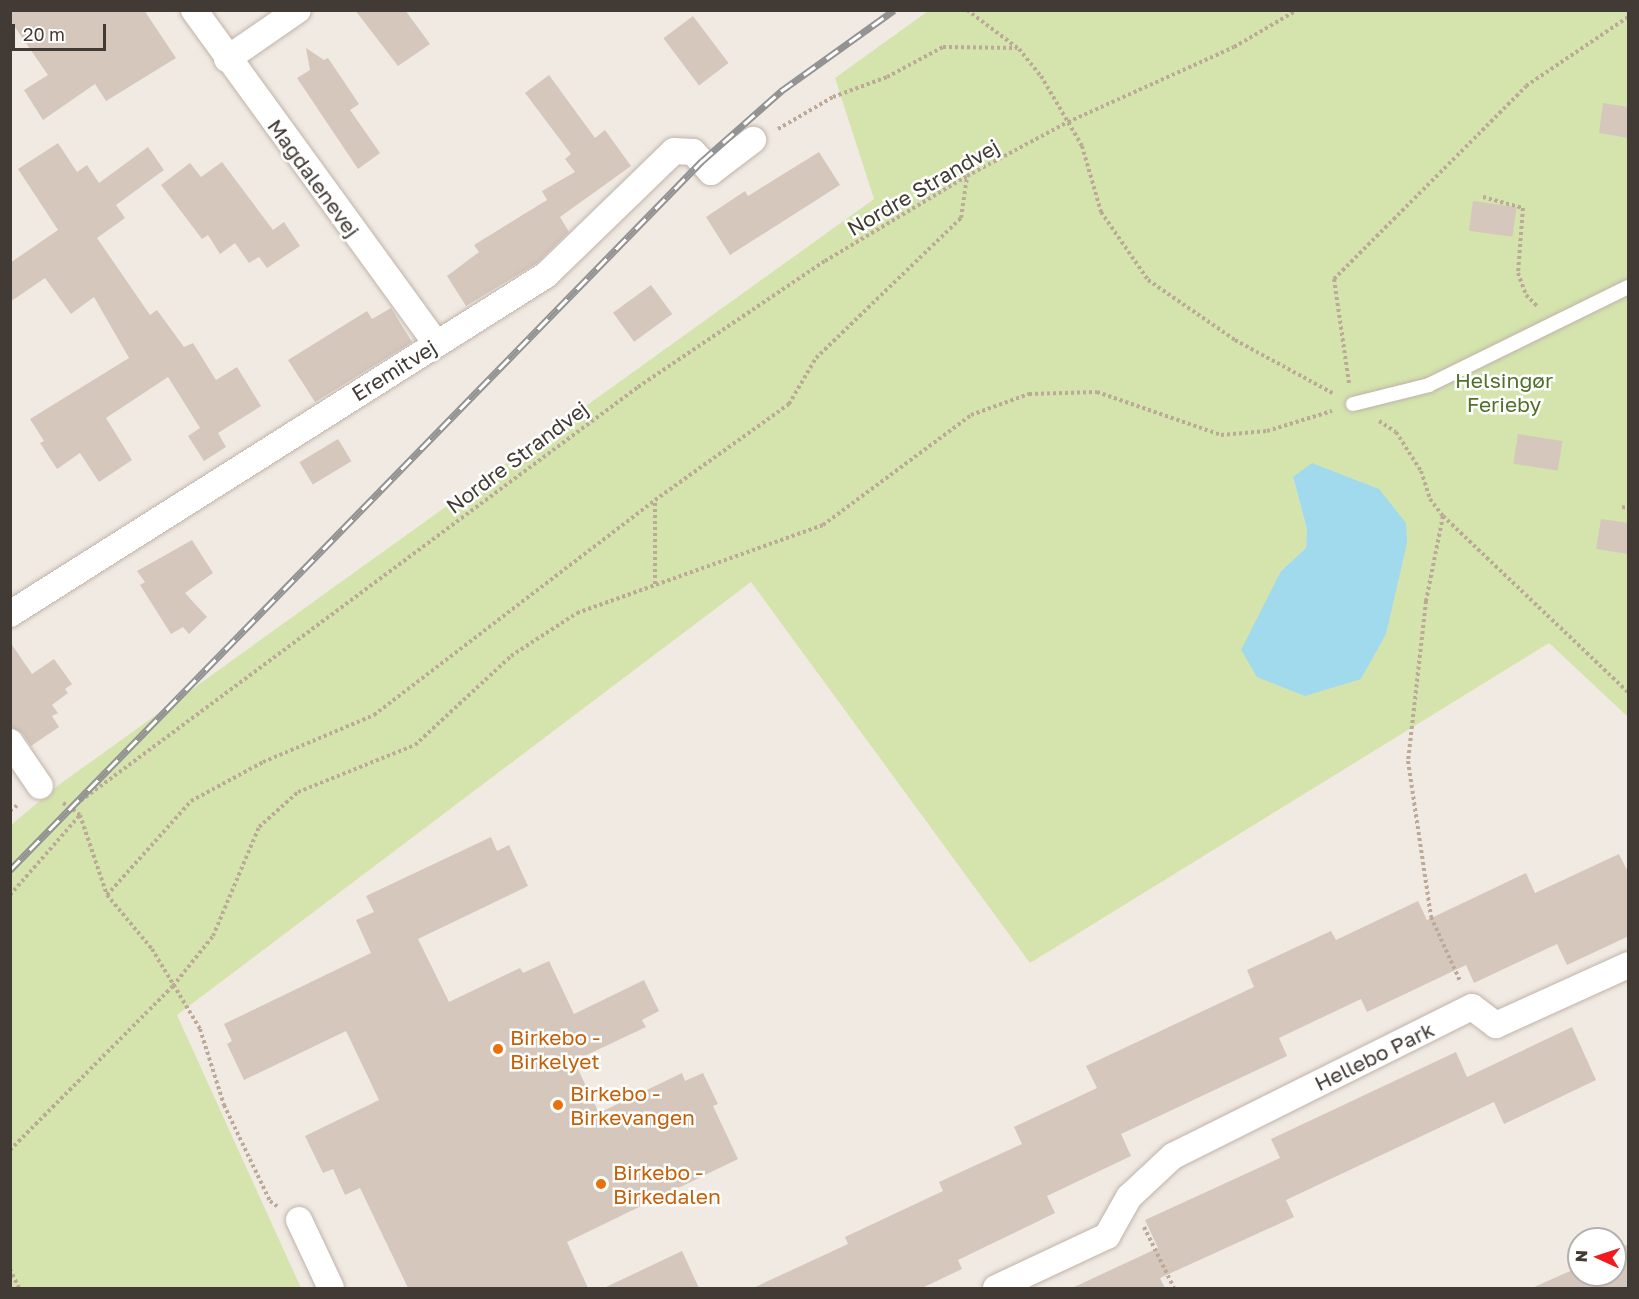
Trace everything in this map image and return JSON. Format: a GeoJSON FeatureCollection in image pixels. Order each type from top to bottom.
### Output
{"type":"FeatureCollection","features":[{"type":"Feature","properties":{"kind":"street","name":"Magdalenevej"},"geometry":{"type":"LineString","coordinates":[[194,10],[227,59],[436,343]]}},
{"type":"Feature","properties":{"kind":"street"},"geometry":{"type":"LineString","coordinates":[[227,59],[298,10]]}},
{"type":"Feature","properties":{"kind":"street","name":"Eremitvej"},"geometry":{"type":"LineString","coordinates":[[10,614],[546,274],[674,151],[693,152],[711,172],[753,140]]}},
{"type":"Feature","properties":{"kind":"street"},"geometry":{"type":"LineString","coordinates":[[10,742],[40,786]]}},
{"type":"Feature","properties":{"kind":"street"},"geometry":{"type":"LineString","coordinates":[[1472,1007],[1496,1025],[1629,965]]}},
{"type":"Feature","properties":{"kind":"street","name":"Hellebo Park"},"geometry":{"type":"LineString","coordinates":[[996,1288],[1107,1236],[1129,1197],[1173,1156],[1472,1007]]}},
{"type":"Feature","properties":{"kind":"street"},"geometry":{"type":"LineString","coordinates":[[299,1220],[331,1288]]}},
{"type":"Feature","properties":{"kind":"lane"},"geometry":{"type":"LineString","coordinates":[[1353,404],[1429,385],[1629,287]]}},
{"type":"Feature","properties":{"kind":"path"},"geometry":{"type":"LineString","coordinates":[[967,10],[1019,49],[1068,122],[1082,146],[1101,212],[1148,280],[1235,340],[1353,404],[1396,432],[1421,471],[1431,500],[1443,516],[1629,692]]}},
{"type":"Feature","properties":{"kind":"path","name":"Nordre Strandvej"},"geometry":{"type":"LineString","coordinates":[[71,808],[638,387],[825,261],[967,176],[1068,122],[1234,47],[1297,10]]}},
{"type":"Feature","properties":{"kind":"path"},"geometry":{"type":"LineString","coordinates":[[1353,404],[1334,279],[1526,86],[1629,17]]}},
{"type":"Feature","properties":{"kind":"path"},"geometry":{"type":"LineString","coordinates":[[753,140],[769,135],[833,97],[887,77],[915,58],[943,47],[977,45],[1019,49]]}},
{"type":"Feature","properties":{"kind":"path"},"geometry":{"type":"LineString","coordinates":[[107,895],[192,801],[263,762],[374,715],[655,500],[789,404],[816,358],[962,218],[967,176]]}},
{"type":"Feature","properties":{"kind":"path"},"geometry":{"type":"LineString","coordinates":[[1483,197],[1523,208],[1518,273],[1526,295],[1554,324]]}},
{"type":"Feature","properties":{"kind":"path"},"geometry":{"type":"LineString","coordinates":[[10,1150],[173,986],[213,936],[259,827],[298,792],[415,745],[511,656],[577,613],[823,525],[971,415],[1029,394],[1097,392],[1221,435],[1267,431],[1353,404]]}},
{"type":"Feature","properties":{"kind":"path"},"geometry":{"type":"LineString","coordinates":[[655,500],[655,584]]}},
{"type":"Feature","properties":{"kind":"path"},"geometry":{"type":"LineString","coordinates":[[1622,507],[1629,508]]}},
{"type":"Feature","properties":{"kind":"path"},"geometry":{"type":"LineString","coordinates":[[1443,516],[1426,601],[1408,761],[1431,917],[1472,1007]]}},
{"type":"Feature","properties":{"kind":"path"},"geometry":{"type":"LineString","coordinates":[[10,811],[40,786],[80,815],[107,895],[152,949],[200,1029],[224,1105],[270,1201],[299,1220]]}},
{"type":"Feature","properties":{"kind":"path"},"geometry":{"type":"LineString","coordinates":[[10,895],[80,815]]}},
{"type":"Feature","properties":{"kind":"path"},"geometry":{"type":"LineString","coordinates":[[1129,1197],[1174,1288]]}},
{"type":"Feature","properties":{"kind":"path"},"geometry":{"type":"LineString","coordinates":[[10,1269],[19,1288]]}},
{"type":"Feature","properties":{"kind":"green space","name":"Helsingør Ferieby"},"geometry":{"type":"Polygon","coordinates":[[[928,11],[1628,11],[1628,717],[1549,643],[1030,963],[751,582],[177,1015],[301,1288],[11,1288],[11,825],[60,784],[874,199],[835,78],[928,11]],[[1293,477],[1307,529],[1306,548],[1281,571],[1386,634],[1394,589],[1293,477]]]}},
{"type":"Feature","properties":{"kind":"water"},"geometry":{"type":"Polygon","coordinates":[[[1312,463],[1379,489],[1406,523],[1407,543],[1386,634],[1361,679],[1305,696],[1257,677],[1241,650],[1281,571],[1306,548],[1307,529],[1293,477],[1312,463]]]}},
{"type":"Feature","properties":{"kind":"building"},"geometry":{"type":"Polygon","coordinates":[[[10,10],[144,10],[176,58],[106,101],[95,84],[43,120],[24,90],[48,75],[10,20],[10,10]]]}},
{"type":"Feature","properties":{"kind":"building"},"geometry":{"type":"Polygon","coordinates":[[[355,10],[405,10],[430,44],[398,66],[355,10]]]}},
{"type":"Feature","properties":{"kind":"building"},"geometry":{"type":"Polygon","coordinates":[[[693,16],[729,63],[699,85],[663,38],[693,16]]]}},
{"type":"Feature","properties":{"kind":"building"},"geometry":{"type":"Polygon","coordinates":[[[306,48],[324,60],[328,58],[359,104],[350,110],[380,153],[358,169],[297,78],[310,70],[306,48]]]}},
{"type":"Feature","properties":{"kind":"building"},"geometry":{"type":"Polygon","coordinates":[[[549,75],[595,138],[605,130],[631,166],[560,217],[569,232],[537,263],[466,306],[447,276],[479,252],[474,245],[547,200],[542,191],[575,172],[565,159],[571,154],[525,93],[549,75]]]}},
{"type":"Feature","properties":{"kind":"building"},"geometry":{"type":"Polygon","coordinates":[[[1603,103],[1629,107],[1629,138],[1599,133],[1603,103]]]}},
{"type":"Feature","properties":{"kind":"building"},"geometry":{"type":"Polygon","coordinates":[[[58,143],[77,172],[87,165],[99,183],[148,147],[164,170],[116,205],[125,218],[97,238],[150,315],[157,310],[184,347],[193,343],[216,380],[237,367],[261,406],[218,433],[226,447],[204,461],[188,436],[200,428],[168,377],[106,418],[132,460],[99,482],[80,453],[57,469],[40,443],[44,441],[30,419],[129,358],[94,297],[71,314],[45,278],[10,302],[10,263],[58,230],[18,169],[58,143]]]}},
{"type":"Feature","properties":{"kind":"building"},"geometry":{"type":"Polygon","coordinates":[[[819,152],[840,185],[730,255],[706,217],[745,191],[748,196],[819,152]]]}},
{"type":"Feature","properties":{"kind":"building"},"geometry":{"type":"Polygon","coordinates":[[[222,162],[273,230],[284,222],[300,246],[267,268],[259,257],[249,263],[235,243],[220,254],[208,235],[202,239],[161,185],[190,163],[201,177],[222,162]]]}},
{"type":"Feature","properties":{"kind":"building"},"geometry":{"type":"Polygon","coordinates":[[[1473,201],[1517,207],[1512,237],[1469,231],[1473,201]]]}},
{"type":"Feature","properties":{"kind":"building"},"geometry":{"type":"Polygon","coordinates":[[[651,285],[672,314],[634,342],[613,313],[651,285]]]}},
{"type":"Feature","properties":{"kind":"building"},"geometry":{"type":"Polygon","coordinates":[[[391,308],[412,342],[315,402],[288,360],[367,311],[372,319],[391,308]]]}},
{"type":"Feature","properties":{"kind":"building"},"geometry":{"type":"Polygon","coordinates":[[[1518,434],[1562,441],[1558,471],[1513,464],[1518,434]]]}},
{"type":"Feature","properties":{"kind":"building"},"geometry":{"type":"Polygon","coordinates":[[[338,439],[351,461],[313,484],[299,462],[338,439]]]}},
{"type":"Feature","properties":{"kind":"building"},"geometry":{"type":"Polygon","coordinates":[[[1601,519],[1629,523],[1629,554],[1596,549],[1601,519]]]}},
{"type":"Feature","properties":{"kind":"building"},"geometry":{"type":"Polygon","coordinates":[[[192,540],[213,573],[185,593],[207,617],[189,634],[183,627],[171,634],[140,585],[145,582],[137,571],[192,540]]]}},
{"type":"Feature","properties":{"kind":"building"},"geometry":{"type":"Polygon","coordinates":[[[10,642],[32,674],[54,659],[72,684],[65,689],[68,693],[52,705],[58,713],[52,716],[59,727],[31,746],[22,733],[10,727],[10,642]]]}},
{"type":"Feature","properties":{"kind":"building"},"geometry":{"type":"Polygon","coordinates":[[[491,837],[497,851],[509,845],[528,886],[418,939],[449,1002],[520,968],[523,973],[549,961],[574,1014],[644,980],[659,1011],[642,1020],[646,1027],[574,1061],[599,1113],[682,1073],[685,1081],[703,1073],[718,1104],[713,1106],[738,1159],[567,1242],[588,1288],[408,1288],[360,1188],[345,1195],[333,1169],[323,1173],[305,1136],[379,1100],[346,1031],[244,1080],[227,1044],[232,1041],[224,1024],[371,953],[356,920],[374,912],[366,896],[491,837]]]}},
{"type":"Feature","properties":{"kind":"building"},"geometry":{"type":"Polygon","coordinates":[[[1619,854],[1629,874],[1629,936],[1567,965],[1557,944],[1474,983],[1466,965],[1367,1012],[1361,999],[1279,1038],[1287,1056],[1121,1134],[1131,1156],[1047,1196],[1055,1213],[958,1260],[962,1269],[922,1288],[753,1288],[848,1244],[845,1237],[943,1191],[939,1182],[1022,1144],[1014,1127],[1097,1088],[1086,1066],[1254,987],[1247,970],[1331,931],[1336,940],[1418,901],[1427,920],[1526,873],[1535,893],[1619,854]]]}},
{"type":"Feature","properties":{"kind":"building"},"geometry":{"type":"Polygon","coordinates":[[[1572,1027],[1596,1080],[1504,1124],[1494,1102],[1286,1200],[1294,1217],[1160,1278],[1165,1288],[1072,1288],[1158,1248],[1145,1220],[1280,1158],[1271,1139],[1456,1052],[1467,1077],[1572,1027]]]}},
{"type":"Feature","properties":{"kind":"building"},"geometry":{"type":"Polygon","coordinates":[[[1629,1244],[1629,1288],[1532,1288],[1567,1272],[1567,1287],[1627,1287],[1627,1245],[1629,1244]]]}},
{"type":"Feature","properties":{"kind":"building"},"geometry":{"type":"Polygon","coordinates":[[[682,1251],[699,1288],[604,1288],[682,1251]]]}},
{"type":"Feature","properties":{"kind":"railway"},"geometry":{"type":"LineString","coordinates":[[10,870],[702,161],[781,91],[894,10]]}},
{"type":"Feature","properties":{"kind":"place","name":"Birkebo - Birkelyet"},"geometry":{"type":"Point","coordinates":[498,1049]}},
{"type":"Feature","properties":{"kind":"place","name":"Birkebo - Birkevangen"},"geometry":{"type":"Point","coordinates":[558,1105]}},
{"type":"Feature","properties":{"kind":"place","name":"Birkebo - Birkedalen"},"geometry":{"type":"Point","coordinates":[601,1184]}}]}
